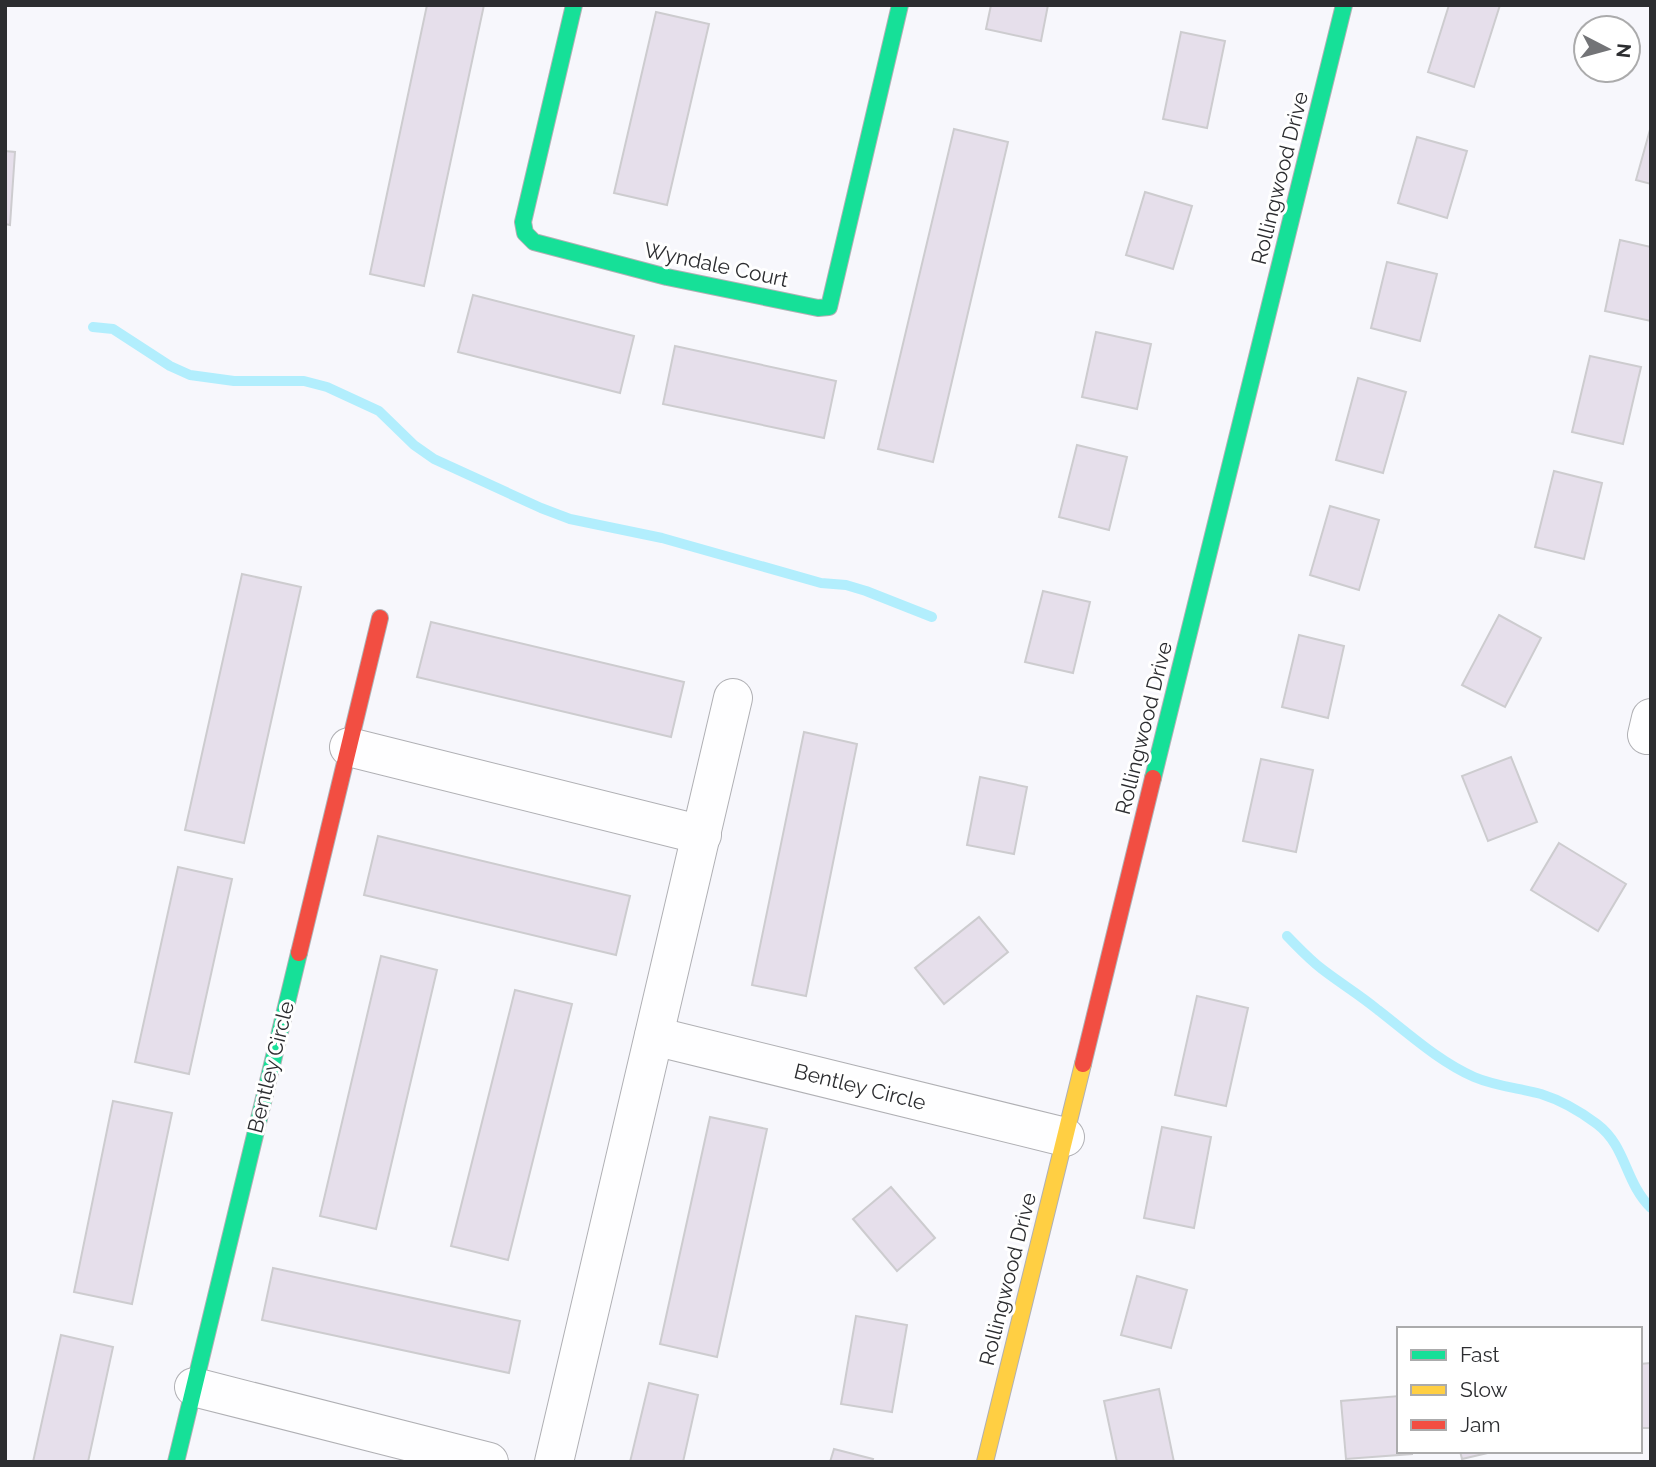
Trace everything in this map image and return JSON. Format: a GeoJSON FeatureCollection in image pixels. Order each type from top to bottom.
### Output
{"type":"FeatureCollection","features":[{"type":"Feature","properties":{"kind":"street","name":"Wyndale Court"},"geometry":{"type":"LineString","coordinates":[[574,5],[523,222],[525,233],[534,242],[654,274],[818,308],[829,307],[900,5]]}},
{"type":"Feature","properties":{"kind":"street","name":"Rollingwood Drive"},"geometry":{"type":"LineString","coordinates":[[985,1462],[1344,5]]}},
{"type":"Feature","properties":{"kind":"street","name":"Bentley Circle"},"geometry":{"type":"LineString","coordinates":[[176,1462],[380,618]]}},
{"type":"Feature","properties":{"kind":"street"},"geometry":{"type":"LineString","coordinates":[[554,1462],[733,698]]}},
{"type":"Feature","properties":{"kind":"street"},"geometry":{"type":"LineString","coordinates":[[349,747],[702,835]]}},
{"type":"Feature","properties":{"kind":"street","name":"Bentley Circle"},"geometry":{"type":"LineString","coordinates":[[654,1036],[1065,1138]]}},
{"type":"Feature","properties":{"kind":"street"},"geometry":{"type":"LineString","coordinates":[[194,1387],[489,1462]]}},
{"type":"Feature","properties":{"kind":"building"},"geometry":{"type":"Polygon","coordinates":[[[427,5],[484,5],[424,286],[370,274],[427,5]]]}},
{"type":"Feature","properties":{"kind":"building"},"geometry":{"type":"Polygon","coordinates":[[[991,5],[1048,5],[1041,41],[986,29],[991,5]]]}},
{"type":"Feature","properties":{"kind":"building"},"geometry":{"type":"Polygon","coordinates":[[[1449,5],[1500,5],[1474,87],[1428,72],[1449,5]]]}},
{"type":"Feature","properties":{"kind":"building"},"geometry":{"type":"Polygon","coordinates":[[[656,12],[709,24],[667,205],[614,193],[656,12]]]}},
{"type":"Feature","properties":{"kind":"building"},"geometry":{"type":"Polygon","coordinates":[[[1181,32],[1225,41],[1207,128],[1163,119],[1181,32]]]}},
{"type":"Feature","properties":{"kind":"building"},"geometry":{"type":"Polygon","coordinates":[[[1651,126],[1651,184],[1636,180],[1651,126]]]}},
{"type":"Feature","properties":{"kind":"building"},"geometry":{"type":"Polygon","coordinates":[[[954,129],[1008,142],[933,462],[878,449],[954,129]]]}},
{"type":"Feature","properties":{"kind":"building"},"geometry":{"type":"Polygon","coordinates":[[[1417,137],[1467,151],[1447,218],[1398,203],[1417,137]]]}},
{"type":"Feature","properties":{"kind":"building"},"geometry":{"type":"Polygon","coordinates":[[[5,151],[15,152],[10,225],[5,224],[5,151]]]}},
{"type":"Feature","properties":{"kind":"building"},"geometry":{"type":"Polygon","coordinates":[[[1145,192],[1192,206],[1173,269],[1126,255],[1145,192]]]}},
{"type":"Feature","properties":{"kind":"building"},"geometry":{"type":"Polygon","coordinates":[[[1620,240],[1651,247],[1651,321],[1605,311],[1620,240]]]}},
{"type":"Feature","properties":{"kind":"building"},"geometry":{"type":"Polygon","coordinates":[[[1387,262],[1437,274],[1420,341],[1371,328],[1387,262]]]}},
{"type":"Feature","properties":{"kind":"building"},"geometry":{"type":"Polygon","coordinates":[[[473,295],[634,336],[620,393],[458,352],[473,295]]]}},
{"type":"Feature","properties":{"kind":"building"},"geometry":{"type":"Polygon","coordinates":[[[1096,332],[1151,344],[1137,409],[1082,397],[1096,332]]]}},
{"type":"Feature","properties":{"kind":"building"},"geometry":{"type":"Polygon","coordinates":[[[675,346],[836,381],[824,438],[663,404],[675,346]]]}},
{"type":"Feature","properties":{"kind":"building"},"geometry":{"type":"Polygon","coordinates":[[[1590,356],[1641,367],[1623,444],[1572,432],[1590,356]]]}},
{"type":"Feature","properties":{"kind":"building"},"geometry":{"type":"Polygon","coordinates":[[[1358,378],[1406,392],[1383,473],[1336,460],[1358,378]]]}},
{"type":"Feature","properties":{"kind":"building"},"geometry":{"type":"Polygon","coordinates":[[[1077,445],[1127,457],[1109,530],[1059,517],[1077,445]]]}},
{"type":"Feature","properties":{"kind":"building"},"geometry":{"type":"Polygon","coordinates":[[[1554,471],[1602,483],[1584,559],[1535,547],[1554,471]]]}},
{"type":"Feature","properties":{"kind":"building"},"geometry":{"type":"Polygon","coordinates":[[[1330,506],[1379,520],[1359,590],[1310,575],[1330,506]]]}},
{"type":"Feature","properties":{"kind":"building"},"geometry":{"type":"Polygon","coordinates":[[[242,574],[301,587],[244,843],[185,830],[242,574]]]}},
{"type":"Feature","properties":{"kind":"building"},"geometry":{"type":"Polygon","coordinates":[[[1043,591],[1090,602],[1073,673],[1025,662],[1043,591]]]}},
{"type":"Feature","properties":{"kind":"building"},"geometry":{"type":"Polygon","coordinates":[[[1499,615],[1541,638],[1505,707],[1462,685],[1499,615]]]}},
{"type":"Feature","properties":{"kind":"building"},"geometry":{"type":"Polygon","coordinates":[[[431,622],[684,682],[671,737],[417,677],[431,622]]]}},
{"type":"Feature","properties":{"kind":"building"},"geometry":{"type":"Polygon","coordinates":[[[1299,635],[1344,646],[1328,718],[1282,707],[1299,635]]]}},
{"type":"Feature","properties":{"kind":"building"},"geometry":{"type":"Polygon","coordinates":[[[804,732],[857,744],[806,996],[752,985],[804,732]]]}},
{"type":"Feature","properties":{"kind":"building"},"geometry":{"type":"Polygon","coordinates":[[[1511,757],[1537,822],[1488,841],[1462,776],[1511,757]]]}},
{"type":"Feature","properties":{"kind":"building"},"geometry":{"type":"Polygon","coordinates":[[[1261,759],[1313,770],[1296,852],[1243,841],[1261,759]]]}},
{"type":"Feature","properties":{"kind":"building"},"geometry":{"type":"Polygon","coordinates":[[[980,777],[1027,787],[1014,854],[967,845],[980,777]]]}},
{"type":"Feature","properties":{"kind":"building"},"geometry":{"type":"Polygon","coordinates":[[[378,836],[630,896],[616,955],[364,895],[378,836]]]}},
{"type":"Feature","properties":{"kind":"building"},"geometry":{"type":"Polygon","coordinates":[[[1559,843],[1626,884],[1598,931],[1531,890],[1559,843]]]}},
{"type":"Feature","properties":{"kind":"building"},"geometry":{"type":"Polygon","coordinates":[[[178,867],[232,879],[189,1074],[135,1062],[178,867]]]}},
{"type":"Feature","properties":{"kind":"building"},"geometry":{"type":"Polygon","coordinates":[[[979,917],[1008,952],[944,1004],[915,968],[979,917]]]}},
{"type":"Feature","properties":{"kind":"building"},"geometry":{"type":"Polygon","coordinates":[[[381,956],[437,970],[376,1229],[320,1216],[381,956]]]}},
{"type":"Feature","properties":{"kind":"building"},"geometry":{"type":"Polygon","coordinates":[[[515,990],[572,1004],[508,1260],[451,1246],[515,990]]]}},
{"type":"Feature","properties":{"kind":"building"},"geometry":{"type":"Polygon","coordinates":[[[1197,996],[1248,1008],[1226,1106],[1175,1095],[1197,996]]]}},
{"type":"Feature","properties":{"kind":"building"},"geometry":{"type":"Polygon","coordinates":[[[113,1101],[172,1113],[132,1304],[74,1292],[113,1101]]]}},
{"type":"Feature","properties":{"kind":"building"},"geometry":{"type":"Polygon","coordinates":[[[710,1117],[767,1129],[717,1357],[660,1344],[710,1117]]]}},
{"type":"Feature","properties":{"kind":"building"},"geometry":{"type":"Polygon","coordinates":[[[1162,1127],[1211,1137],[1194,1228],[1144,1218],[1162,1127]]]}},
{"type":"Feature","properties":{"kind":"building"},"geometry":{"type":"Polygon","coordinates":[[[891,1187],[935,1238],[897,1271],[853,1219],[891,1187]]]}},
{"type":"Feature","properties":{"kind":"building"},"geometry":{"type":"Polygon","coordinates":[[[273,1268],[520,1321],[509,1373],[262,1320],[273,1268]]]}},
{"type":"Feature","properties":{"kind":"building"},"geometry":{"type":"Polygon","coordinates":[[[1137,1276],[1187,1290],[1171,1348],[1121,1335],[1137,1276]]]}},
{"type":"Feature","properties":{"kind":"building"},"geometry":{"type":"Polygon","coordinates":[[[856,1316],[907,1325],[892,1412],[841,1404],[856,1316]]]}},
{"type":"Feature","properties":{"kind":"building"},"geometry":{"type":"Polygon","coordinates":[[[61,1335],[113,1347],[88,1462],[33,1462],[61,1335]]]}},
{"type":"Feature","properties":{"kind":"building"},"geometry":{"type":"Polygon","coordinates":[[[1650,1363],[1651,1428],[1642,1428],[1642,1364],[1650,1363]]]}},
{"type":"Feature","properties":{"kind":"building"},"geometry":{"type":"Polygon","coordinates":[[[649,1383],[698,1395],[683,1462],[630,1462],[649,1383]]]}},
{"type":"Feature","properties":{"kind":"building"},"geometry":{"type":"Polygon","coordinates":[[[1159,1389],[1174,1462],[1117,1462],[1104,1401],[1159,1389]]]}},
{"type":"Feature","properties":{"kind":"building"},"geometry":{"type":"Polygon","coordinates":[[[1397,1396],[1397,1453],[1412,1454],[1346,1459],[1341,1401],[1397,1396]]]}},
{"type":"Feature","properties":{"kind":"building"},"geometry":{"type":"Polygon","coordinates":[[[834,1449],[873,1459],[872,1462],[830,1462],[834,1449]]]}},
{"type":"Feature","properties":{"kind":"building"},"geometry":{"type":"Polygon","coordinates":[[[1460,1453],[1488,1453],[1462,1459],[1460,1453]]]}},
{"type":"Feature","properties":{"kind":"waterway"},"geometry":{"type":"LineString","coordinates":[[93,327],[113,329],[170,366],[190,375],[234,381],[304,381],[327,387],[379,411],[414,445],[434,459],[570,519],[662,538],[821,583],[846,585],[932,617]]}},
{"type":"Feature","properties":{"kind":"waterway"},"geometry":{"type":"LineString","coordinates":[[1287,936],[1322,969],[1448,1063],[1482,1080],[1541,1094],[1570,1107],[1597,1124],[1614,1143],[1635,1187],[1651,1208]]}},
{"type":"Feature","properties":{"kind":"traffic: fast"},"geometry":{"type":"LineString","coordinates":[[574,5],[523,222],[525,233],[534,242],[667,277],[818,308],[829,307],[900,5]]}},
{"type":"Feature","properties":{"kind":"traffic: fast"},"geometry":{"type":"LineString","coordinates":[[1153,778],[1344,5]]}},
{"type":"Feature","properties":{"kind":"traffic: fast"},"geometry":{"type":"LineString","coordinates":[[176,1462],[299,953]]}},
{"type":"Feature","properties":{"kind":"traffic: slow"},"geometry":{"type":"LineString","coordinates":[[985,1462],[1083,1064]]}},
{"type":"Feature","properties":{"kind":"traffic: jam"},"geometry":{"type":"LineString","coordinates":[[299,953],[380,618]]}},
{"type":"Feature","properties":{"kind":"traffic: jam"},"geometry":{"type":"LineString","coordinates":[[1083,1064],[1153,778]]}}]}
